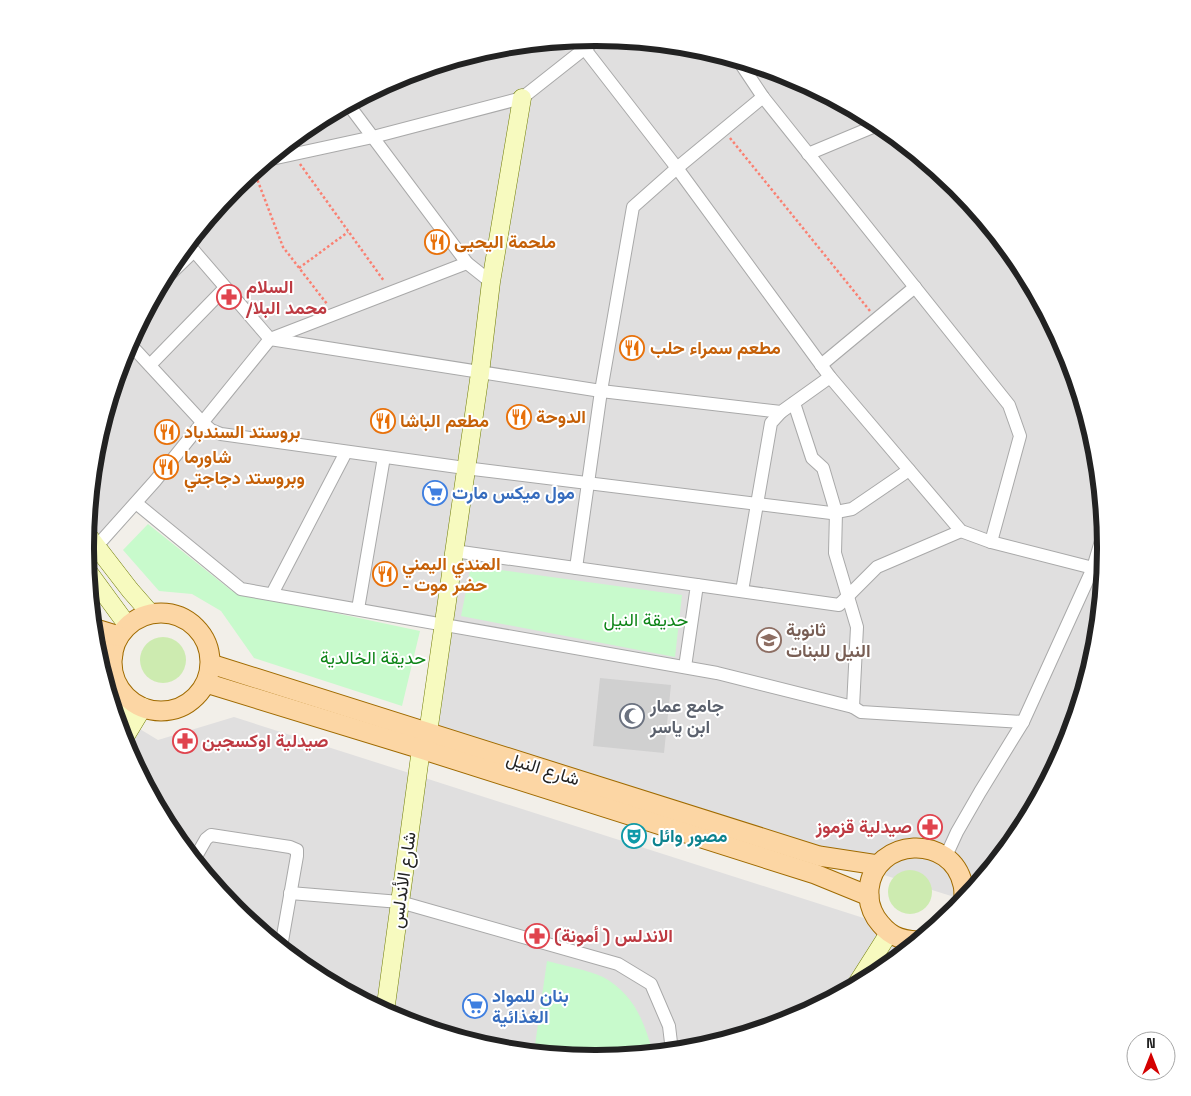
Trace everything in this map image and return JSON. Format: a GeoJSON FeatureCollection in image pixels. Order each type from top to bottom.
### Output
{"type":"FeatureCollection","features":[{"type":"Feature","properties":{"kind":"main road"},"geometry":{"type":"LineString","coordinates":[[104,652],[134,621],[151,614],[174,614],[188,621],[200,631],[207,644],[211,664],[206,683],[194,698],[180,707],[163,711],[136,703],[118,686],[105,654]]}},
{"type":"Feature","properties":{"kind":"main road"},"geometry":{"type":"LineString","coordinates":[[100,629],[123,631]]}},
{"type":"Feature","properties":{"kind":"main road","name":"شارع النيل"},"geometry":{"type":"LineString","coordinates":[[211,664],[425,741],[814,874],[869,896]]}},
{"type":"Feature","properties":{"kind":"main road","name":"شارع النيل"},"geometry":{"type":"LineString","coordinates":[[206,683],[425,741],[819,856],[878,865]]}},
{"type":"Feature","properties":{"kind":"main road"},"geometry":{"type":"LineString","coordinates":[[908,940],[889,933],[873,914],[869,896],[872,876],[878,865],[896,851],[913,847],[930,849],[946,856],[955,866],[964,888]]}},
{"type":"Feature","properties":{"kind":"street"},"geometry":{"type":"LineString","coordinates":[[583,46],[677,168],[830,377],[961,531],[991,542],[1093,568]]}},
{"type":"Feature","properties":{"kind":"street"},"geometry":{"type":"LineString","coordinates":[[282,157],[373,137],[522,98],[578,47]]}},
{"type":"Feature","properties":{"kind":"street"},"geometry":{"type":"LineString","coordinates":[[745,69],[763,97],[1009,405],[1020,436],[991,542]]}},
{"type":"Feature","properties":{"kind":"street"},"geometry":{"type":"LineString","coordinates":[[576,568],[601,391],[633,206],[763,97]]}},
{"type":"Feature","properties":{"kind":"street","name":"شارع الأندلس"},"geometry":{"type":"LineString","coordinates":[[386,1004],[400,902],[444,624],[491,282],[522,98]]}},
{"type":"Feature","properties":{"kind":"street"},"geometry":{"type":"LineString","coordinates":[[352,109],[467,263],[491,282]]}},
{"type":"Feature","properties":{"kind":"street"},"geometry":{"type":"LineString","coordinates":[[808,154],[870,128]]}},
{"type":"Feature","properties":{"kind":"street"},"geometry":{"type":"LineString","coordinates":[[193,249],[270,339],[601,391],[781,412]]}},
{"type":"Feature","properties":{"kind":"street"},"geometry":{"type":"LineString","coordinates":[[94,537],[136,503],[270,339],[467,263]]}},
{"type":"Feature","properties":{"kind":"street"},"geometry":{"type":"LineString","coordinates":[[821,365],[915,287]]}},
{"type":"Feature","properties":{"kind":"street"},"geometry":{"type":"LineString","coordinates":[[150,365],[225,288]]}},
{"type":"Feature","properties":{"kind":"street"},"geometry":{"type":"LineString","coordinates":[[135,349],[203,423],[211,430],[222,434],[465,468],[831,513],[852,509],[909,470]]}},
{"type":"Feature","properties":{"kind":"street"},"geometry":{"type":"LineString","coordinates":[[742,591],[770,422],[830,377]]}},
{"type":"Feature","properties":{"kind":"street"},"geometry":{"type":"LineString","coordinates":[[794,403],[812,458],[823,468],[836,512],[835,553],[857,627],[853,707]]}},
{"type":"Feature","properties":{"kind":"street"},"geometry":{"type":"LineString","coordinates":[[272,594],[346,452]]}},
{"type":"Feature","properties":{"kind":"street"},"geometry":{"type":"LineString","coordinates":[[358,609],[384,457]]}},
{"type":"Feature","properties":{"kind":"street"},"geometry":{"type":"LineString","coordinates":[[136,503],[241,589],[717,673],[853,707],[861,712],[1023,722]]}},
{"type":"Feature","properties":{"kind":"street"},"geometry":{"type":"LineString","coordinates":[[454,551],[839,605],[877,567],[961,531]]}},
{"type":"Feature","properties":{"kind":"street"},"geometry":{"type":"LineString","coordinates":[[94,544],[151,614]]}},
{"type":"Feature","properties":{"kind":"street"},"geometry":{"type":"LineString","coordinates":[[946,856],[966,816],[1023,722],[1093,568],[1097,555]]}},
{"type":"Feature","properties":{"kind":"street"},"geometry":{"type":"LineString","coordinates":[[95,584],[123,631]]}},
{"type":"Feature","properties":{"kind":"street"},"geometry":{"type":"LineString","coordinates":[[685,668],[697,585]]}},
{"type":"Feature","properties":{"kind":"street"},"geometry":{"type":"LineString","coordinates":[[122,714],[136,703]]}},
{"type":"Feature","properties":{"kind":"street"},"geometry":{"type":"LineString","coordinates":[[127,728],[136,703]]}},
{"type":"Feature","properties":{"kind":"street"},"geometry":{"type":"LineString","coordinates":[[198,854],[206,839],[211,835],[290,847],[296,850],[297,856],[282,939]]}},
{"type":"Feature","properties":{"kind":"street"},"geometry":{"type":"LineString","coordinates":[[290,893],[400,902],[618,964],[651,984],[669,1026],[671,1043]]}},
{"type":"Feature","properties":{"kind":"street"},"geometry":{"type":"LineString","coordinates":[[865,971],[889,933]]}},
{"type":"Feature","properties":{"kind":"path"},"geometry":{"type":"LineString","coordinates":[[723,129],[877,319]]}},
{"type":"Feature","properties":{"kind":"path"},"geometry":{"type":"LineString","coordinates":[[294,154],[392,292]]}},
{"type":"Feature","properties":{"kind":"path"},"geometry":{"type":"LineString","coordinates":[[257,178],[283,247],[334,315]]}},
{"type":"Feature","properties":{"kind":"path"},"geometry":{"type":"LineString","coordinates":[[299,268],[348,232]]}},
{"type":"Feature","properties":{"kind":"shaded area"},"geometry":{"type":"Polygon","coordinates":[[[596,46],[628,47],[693,56],[725,63],[788,84],[846,113],[874,131],[901,150],[950,193],[973,217],[1013,269],[1046,326],[1059,356],[1071,387],[1088,450],[1096,515],[1097,548],[1096,581],[1088,646],[1071,709],[1059,740],[1046,770],[1013,827],[973,879],[955,897],[428,733],[444,625],[241,589],[136,504],[96,547],[94,545],[95,515],[103,450],[120,387],[132,356],[145,326],[178,269],[218,217],[241,193],[290,150],[317,131],[345,113],[403,84],[466,63],[498,56],[563,47],[596,46]]]}},
{"type":"Feature","properties":{"kind":"shaded area","name":"جامع عمار ابن ياسر"},"geometry":{"type":"Polygon","coordinates":[[[600,678],[671,685],[664,753],[593,746],[600,678]]]}},
{"type":"Feature","properties":{"kind":"shaded area"},"geometry":{"type":"Polygon","coordinates":[[[234,717],[915,934],[901,946],[846,983],[788,1012],[725,1033],[693,1040],[628,1049],[563,1049],[498,1040],[434,1023],[403,1012],[345,983],[290,946],[241,903],[218,879],[178,827],[145,770],[124,719],[158,740],[234,717]]]}},
{"type":"Feature","properties":{"kind":"green space","name":"حديقة الخالدية"},"geometry":{"type":"Polygon","coordinates":[[[148,524],[232,591],[420,631],[402,706],[254,658],[221,611],[192,594],[159,591],[123,550],[148,524]]]}},
{"type":"Feature","properties":{"kind":"green space","name":"حديقة النيل"},"geometry":{"type":"Polygon","coordinates":[[[471,566],[682,595],[675,657],[461,616],[471,566]]]}},
{"type":"Feature","properties":{"kind":"green space"},"geometry":{"type":"Polygon","coordinates":[[[158,637],[168,637],[182,647],[186,660],[182,673],[176,679],[168,683],[158,683],[144,673],[140,665],[140,655],[150,641],[158,637]]]}},
{"type":"Feature","properties":{"kind":"green space"},"geometry":{"type":"Polygon","coordinates":[[[906,870],[914,870],[926,876],[932,892],[926,908],[914,914],[906,914],[894,908],[888,896],[888,888],[894,876],[906,870]]]}},
{"type":"Feature","properties":{"kind":"green space"},"geometry":{"type":"Polygon","coordinates":[[[547,961],[584,970],[603,977],[614,984],[636,1009],[651,1046],[596,1050],[535,1046],[547,961]]]}},
{"type":"Feature","properties":{"kind":"place","name":"ملحمة اليحيى"},"geometry":{"type":"Point","coordinates":[437,242]}},
{"type":"Feature","properties":{"kind":"place","name":"السلام /محمد البلا"},"geometry":{"type":"Point","coordinates":[229,297]}},
{"type":"Feature","properties":{"kind":"place","name":"مطعم سمراء حلب"},"geometry":{"type":"Point","coordinates":[632,348]}},
{"type":"Feature","properties":{"kind":"place","name":"الدوحة"},"geometry":{"type":"Point","coordinates":[519,417]}},
{"type":"Feature","properties":{"kind":"place","name":"مطعم الباشا"},"geometry":{"type":"Point","coordinates":[383,421]}},
{"type":"Feature","properties":{"kind":"place","name":"بروستد السندباد"},"geometry":{"type":"Point","coordinates":[167,432]}},
{"type":"Feature","properties":{"kind":"place","name":"شاورما وبروستد دجاجتي"},"geometry":{"type":"Point","coordinates":[166,467]}},
{"type":"Feature","properties":{"kind":"place","name":"مول ميكس مارت"},"geometry":{"type":"Point","coordinates":[435,493]}},
{"type":"Feature","properties":{"kind":"place","name":"المندي اليمني - حضر موت"},"geometry":{"type":"Point","coordinates":[385,574]}},
{"type":"Feature","properties":{"kind":"place","name":"ثانوية النيل للبنات"},"geometry":{"type":"Point","coordinates":[769,640]}},
{"type":"Feature","properties":{"kind":"place","name":"جامع عمار ابن ياسر"},"geometry":{"type":"Point","coordinates":[632,716]}},
{"type":"Feature","properties":{"kind":"place","name":"صيدلية اوكسجين"},"geometry":{"type":"Point","coordinates":[185,741]}},
{"type":"Feature","properties":{"kind":"place","name":"صيدلية قزموز"},"geometry":{"type":"Point","coordinates":[930,827]}},
{"type":"Feature","properties":{"kind":"place","name":"مصور وائل"},"geometry":{"type":"Point","coordinates":[634,836]}},
{"type":"Feature","properties":{"kind":"place","name":"الاندلس ( أمونة)"},"geometry":{"type":"Point","coordinates":[537,936]}},
{"type":"Feature","properties":{"kind":"place","name":"بنان للمواد الغذائية"},"geometry":{"type":"Point","coordinates":[475,1006]}}]}
